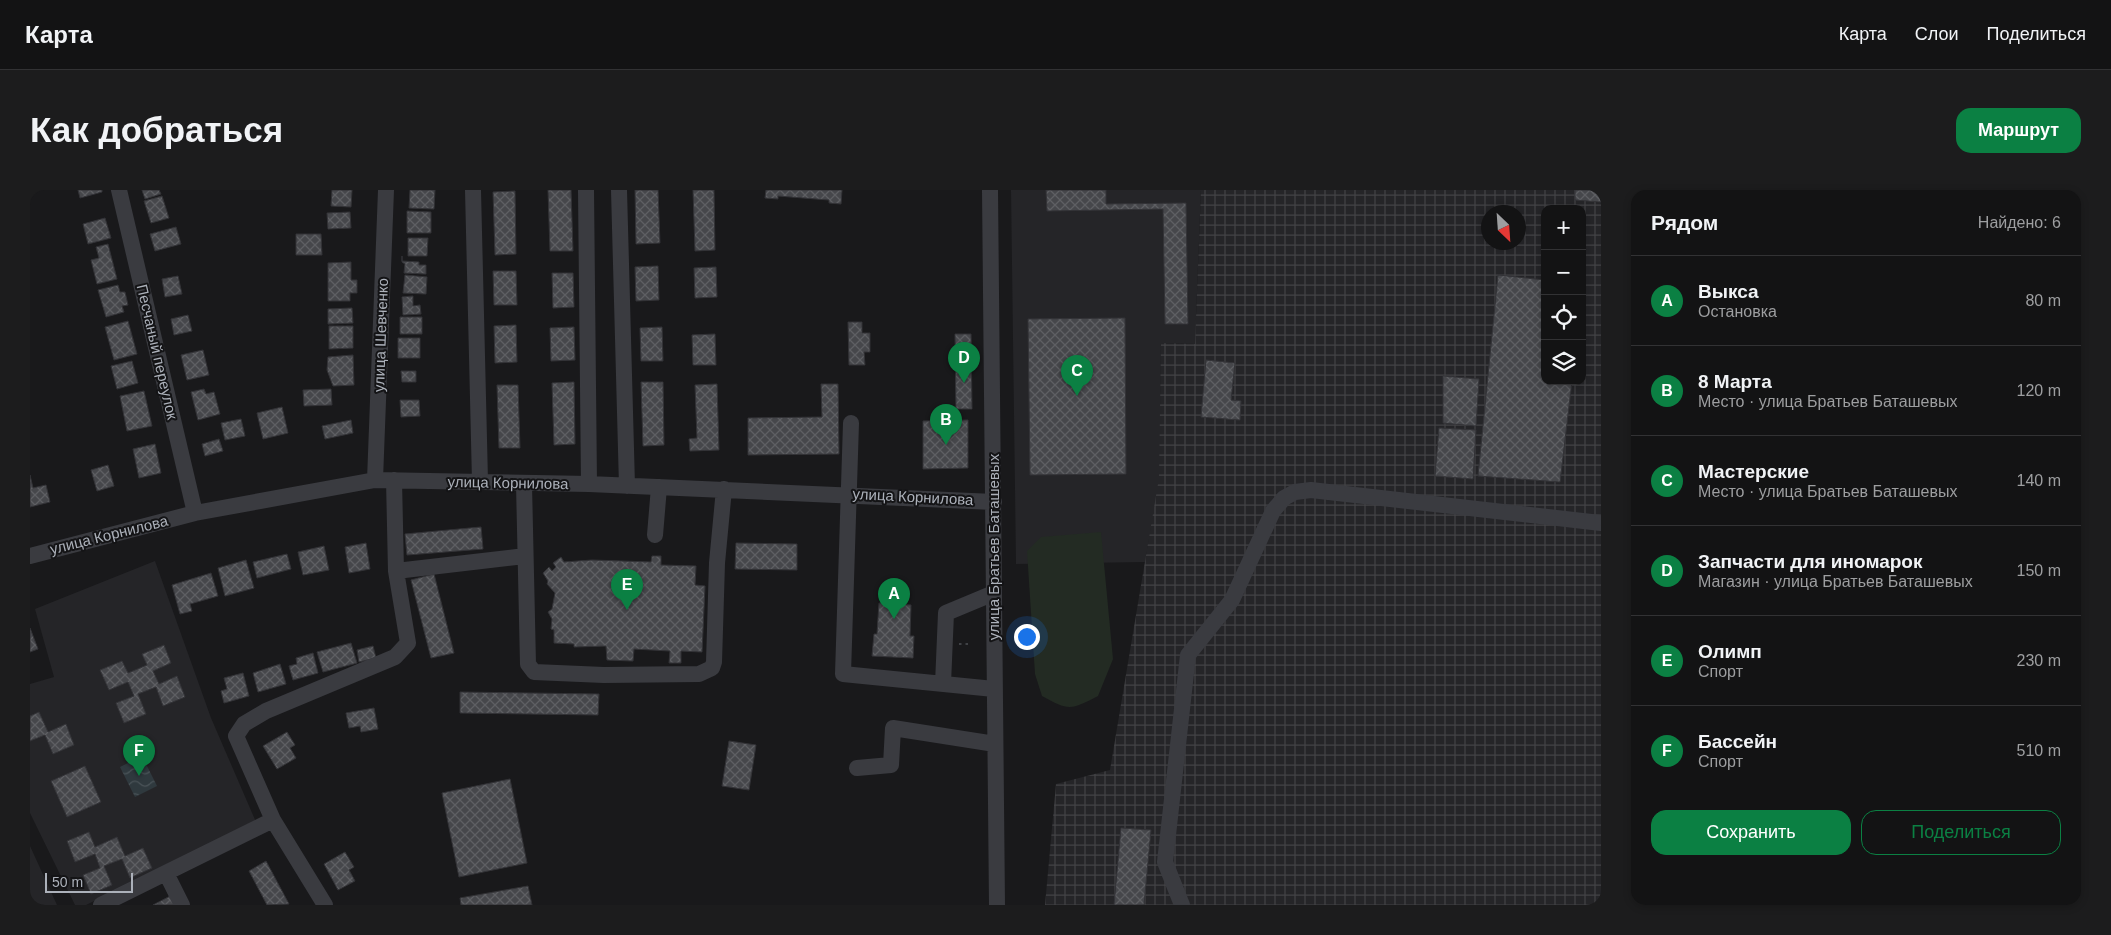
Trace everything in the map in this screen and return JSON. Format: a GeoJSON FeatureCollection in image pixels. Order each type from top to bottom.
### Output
{"type":"FeatureCollection","features":[{"type":"Feature","properties":{"kind":"street","name":"Песчаный переулок"},"geometry":{"type":"LineString","coordinates":[[119,190],[195,513]]}},
{"type":"Feature","properties":{"kind":"street","name":"улица Шевченко"},"geometry":{"type":"LineString","coordinates":[[375,480],[386,190]]}},
{"type":"Feature","properties":{"kind":"street"},"geometry":{"type":"LineString","coordinates":[[473,190],[480,481]]}},
{"type":"Feature","properties":{"kind":"street"},"geometry":{"type":"LineString","coordinates":[[586,190],[589,484]]}},
{"type":"Feature","properties":{"kind":"street"},"geometry":{"type":"LineString","coordinates":[[619,190],[627,486]]}},
{"type":"Feature","properties":{"kind":"street","name":"улица Братьев Баташевых"},"geometry":{"type":"LineString","coordinates":[[990,190],[997,905]]}},
{"type":"Feature","properties":{"kind":"street"},"geometry":{"type":"LineString","coordinates":[[851,423],[843,674],[994,689]]}},
{"type":"Feature","properties":{"kind":"street","name":"улица Корнилова"},"geometry":{"type":"LineString","coordinates":[[30,556],[195,513],[375,480],[589,484],[849,494],[994,502]]}},
{"type":"Feature","properties":{"kind":"street"},"geometry":{"type":"LineString","coordinates":[[325,905],[273,820],[236,736],[244,724],[266,711],[395,657],[408,643],[396,571],[394,480]]}},
{"type":"Feature","properties":{"kind":"street"},"geometry":{"type":"LineString","coordinates":[[524,484],[526,660],[534,672],[604,675],[699,674],[712,668],[714,662],[717,563],[724,489]]}},
{"type":"Feature","properties":{"kind":"street"},"geometry":{"type":"LineString","coordinates":[[655,535],[659,488]]}},
{"type":"Feature","properties":{"kind":"street"},"geometry":{"type":"LineString","coordinates":[[1182,905],[1165,862],[1188,655],[1232,600],[1273,511],[1284,498],[1295,492],[1311,490],[1601,522]]}},
{"type":"Feature","properties":{"kind":"street"},"geometry":{"type":"LineString","coordinates":[[396,571],[525,556]]}},
{"type":"Feature","properties":{"kind":"street"},"geometry":{"type":"LineString","coordinates":[[943,684],[946,613],[994,593]]}},
{"type":"Feature","properties":{"kind":"street"},"geometry":{"type":"LineString","coordinates":[[857,768],[891,765],[893,728],[995,744]]}},
{"type":"Feature","properties":{"kind":"street"},"geometry":{"type":"LineString","coordinates":[[101,905],[273,820]]}},
{"type":"Feature","properties":{"kind":"street"},"geometry":{"type":"LineString","coordinates":[[166,873],[182,905]]}},
{"type":"Feature","properties":{"kind":"shaded area"},"geometry":{"type":"Polygon","coordinates":[[[1011,190],[1201,190],[1195,344],[1161,343],[1160,478],[1145,562],[1016,564],[1011,190]]]}},
{"type":"Feature","properties":{"kind":"shaded area"},"geometry":{"type":"Polygon","coordinates":[[[1201,190],[1601,190],[1601,905],[1045,905],[1056,784],[1110,770],[1159,478],[1161,343],[1195,344],[1201,190]]]}},
{"type":"Feature","properties":{"kind":"shaded area"},"geometry":{"type":"Polygon","coordinates":[[[1101,532],[1113,659],[1098,696],[1076,706],[1064,706],[1042,696],[1035,674],[1027,551],[1041,537],[1101,532]]]}},
{"type":"Feature","properties":{"kind":"shaded area"},"geometry":{"type":"Polygon","coordinates":[[[155,561],[211,718],[256,822],[86,905],[75,905],[30,813],[30,684],[54,677],[35,609],[155,561]]]}},
{"type":"Feature","properties":{"kind":"shaded area"},"geometry":{"type":"Polygon","coordinates":[[[30,846],[57,905],[30,905],[30,846]]]}},
{"type":"Feature","properties":{"kind":"water"},"geometry":{"type":"Polygon","coordinates":[[[142,756],[157,786],[135,797],[120,767],[142,756]]]}},
{"type":"Feature","properties":{"kind":"building"},"geometry":{"type":"Polygon","coordinates":[[[78,190],[102,190],[102,192],[80,198],[78,190]]]}},
{"type":"Feature","properties":{"kind":"building"},"geometry":{"type":"Polygon","coordinates":[[[142,190],[159,190],[161,194],[145,199],[142,190]]]}},
{"type":"Feature","properties":{"kind":"building"},"geometry":{"type":"Polygon","coordinates":[[[332,190],[352,190],[351,207],[331,206],[332,190]]]}},
{"type":"Feature","properties":{"kind":"building"},"geometry":{"type":"Polygon","coordinates":[[[410,190],[435,190],[434,209],[409,208],[410,190]]]}},
{"type":"Feature","properties":{"kind":"building"},"geometry":{"type":"Polygon","coordinates":[[[548,190],[571,190],[573,251],[550,251],[548,190]]]}},
{"type":"Feature","properties":{"kind":"building"},"geometry":{"type":"Polygon","coordinates":[[[635,190],[658,190],[660,243],[636,244],[635,190]]]}},
{"type":"Feature","properties":{"kind":"building"},"geometry":{"type":"Polygon","coordinates":[[[693,190],[714,190],[715,250],[695,251],[693,190]]]}},
{"type":"Feature","properties":{"kind":"building"},"geometry":{"type":"Polygon","coordinates":[[[766,190],[842,190],[841,204],[829,203],[829,200],[778,196],[778,199],[765,198],[766,190]]]}},
{"type":"Feature","properties":{"kind":"building"},"geometry":{"type":"Polygon","coordinates":[[[1046,190],[1106,190],[1106,204],[1186,203],[1188,324],[1165,324],[1163,209],[1047,211],[1046,190]]]}},
{"type":"Feature","properties":{"kind":"building"},"geometry":{"type":"Polygon","coordinates":[[[1575,190],[1601,190],[1601,202],[1575,200],[1575,190]]]}},
{"type":"Feature","properties":{"kind":"building"},"geometry":{"type":"Polygon","coordinates":[[[515,191],[516,254],[495,255],[493,192],[515,191]]]}},
{"type":"Feature","properties":{"kind":"building"},"geometry":{"type":"Polygon","coordinates":[[[162,196],[169,218],[151,223],[144,201],[162,196]]]}},
{"type":"Feature","properties":{"kind":"building"},"geometry":{"type":"Polygon","coordinates":[[[407,211],[431,212],[431,233],[407,233],[407,211]]]}},
{"type":"Feature","properties":{"kind":"building"},"geometry":{"type":"Polygon","coordinates":[[[350,212],[351,228],[328,229],[327,213],[350,212]]]}},
{"type":"Feature","properties":{"kind":"building"},"geometry":{"type":"Polygon","coordinates":[[[105,218],[111,238],[88,244],[83,224],[105,218]]]}},
{"type":"Feature","properties":{"kind":"building"},"geometry":{"type":"Polygon","coordinates":[[[176,227],[181,244],[155,251],[150,234],[176,227]]]}},
{"type":"Feature","properties":{"kind":"building"},"geometry":{"type":"Polygon","coordinates":[[[296,234],[321,234],[322,255],[296,255],[296,234]]]}},
{"type":"Feature","properties":{"kind":"building"},"geometry":{"type":"Polygon","coordinates":[[[408,238],[428,238],[427,256],[408,256],[408,238]]]}},
{"type":"Feature","properties":{"kind":"building"},"geometry":{"type":"Polygon","coordinates":[[[108,244],[117,279],[97,284],[91,260],[99,258],[96,247],[108,244]]]}},
{"type":"Feature","properties":{"kind":"building"},"geometry":{"type":"Polygon","coordinates":[[[402,261],[419,262],[419,265],[426,265],[426,274],[404,273],[405,264],[402,261]]]}},
{"type":"Feature","properties":{"kind":"building"},"geometry":{"type":"Polygon","coordinates":[[[351,262],[351,280],[357,280],[357,293],[350,293],[350,301],[328,301],[328,263],[351,262]]]}},
{"type":"Feature","properties":{"kind":"building"},"geometry":{"type":"Polygon","coordinates":[[[658,266],[659,300],[636,301],[635,267],[658,266]]]}},
{"type":"Feature","properties":{"kind":"building"},"geometry":{"type":"Polygon","coordinates":[[[716,267],[717,297],[695,298],[694,268],[716,267]]]}},
{"type":"Feature","properties":{"kind":"building"},"geometry":{"type":"Polygon","coordinates":[[[493,271],[516,271],[517,305],[494,305],[493,271]]]}},
{"type":"Feature","properties":{"kind":"building"},"geometry":{"type":"Polygon","coordinates":[[[552,273],[573,273],[574,307],[553,308],[552,273]]]}},
{"type":"Feature","properties":{"kind":"building"},"geometry":{"type":"Polygon","coordinates":[[[405,275],[427,277],[426,294],[403,293],[405,275]]]}},
{"type":"Feature","properties":{"kind":"building"},"geometry":{"type":"Polygon","coordinates":[[[1498,275],[1541,280],[1541,385],[1572,385],[1560,482],[1478,476],[1498,275]]]}},
{"type":"Feature","properties":{"kind":"building"},"geometry":{"type":"Polygon","coordinates":[[[178,276],[182,294],[165,297],[162,279],[178,276]]]}},
{"type":"Feature","properties":{"kind":"building"},"geometry":{"type":"Polygon","coordinates":[[[118,285],[120,292],[125,292],[128,305],[122,306],[124,312],[106,317],[98,290],[118,285]]]}},
{"type":"Feature","properties":{"kind":"building"},"geometry":{"type":"Polygon","coordinates":[[[413,296],[413,306],[420,305],[421,314],[403,315],[402,297],[413,296]]]}},
{"type":"Feature","properties":{"kind":"building"},"geometry":{"type":"Polygon","coordinates":[[[352,308],[353,323],[328,324],[328,309],[352,308]]]}},
{"type":"Feature","properties":{"kind":"building"},"geometry":{"type":"Polygon","coordinates":[[[188,315],[192,331],[174,335],[171,319],[188,315]]]}},
{"type":"Feature","properties":{"kind":"building"},"geometry":{"type":"Polygon","coordinates":[[[400,317],[422,317],[422,334],[400,334],[400,317]]]}},
{"type":"Feature","properties":{"kind":"building"},"geometry":{"type":"Polygon","coordinates":[[[1125,318],[1126,474],[1030,475],[1028,319],[1125,318]]]}},
{"type":"Feature","properties":{"kind":"building"},"geometry":{"type":"Polygon","coordinates":[[[128,321],[137,354],[114,360],[105,327],[128,321]]]}},
{"type":"Feature","properties":{"kind":"building"},"geometry":{"type":"Polygon","coordinates":[[[848,322],[862,322],[862,333],[870,333],[870,352],[864,352],[865,365],[849,365],[848,322]]]}},
{"type":"Feature","properties":{"kind":"building"},"geometry":{"type":"Polygon","coordinates":[[[516,325],[517,362],[495,363],[494,326],[516,325]]]}},
{"type":"Feature","properties":{"kind":"building"},"geometry":{"type":"Polygon","coordinates":[[[329,326],[353,326],[353,348],[329,349],[329,326]]]}},
{"type":"Feature","properties":{"kind":"building"},"geometry":{"type":"Polygon","coordinates":[[[574,327],[575,360],[551,361],[550,328],[574,327]]]}},
{"type":"Feature","properties":{"kind":"building"},"geometry":{"type":"Polygon","coordinates":[[[662,327],[663,361],[641,361],[640,328],[662,327]]]}},
{"type":"Feature","properties":{"kind":"building"},"geometry":{"type":"Polygon","coordinates":[[[715,334],[716,365],[693,365],[692,335],[715,334]]]}},
{"type":"Feature","properties":{"kind":"building"},"geometry":{"type":"Polygon","coordinates":[[[955,334],[971,334],[972,409],[956,409],[955,334]]]}},
{"type":"Feature","properties":{"kind":"building"},"geometry":{"type":"Polygon","coordinates":[[[398,338],[420,338],[420,358],[398,358],[398,338]]]}},
{"type":"Feature","properties":{"kind":"building"},"geometry":{"type":"Polygon","coordinates":[[[203,350],[209,375],[187,380],[181,355],[203,350]]]}},
{"type":"Feature","properties":{"kind":"building"},"geometry":{"type":"Polygon","coordinates":[[[353,355],[354,385],[333,386],[327,370],[328,357],[353,355]]]}},
{"type":"Feature","properties":{"kind":"building"},"geometry":{"type":"Polygon","coordinates":[[[1206,360],[1235,363],[1231,400],[1241,401],[1240,420],[1201,417],[1206,360]]]}},
{"type":"Feature","properties":{"kind":"building"},"geometry":{"type":"Polygon","coordinates":[[[132,361],[138,383],[117,389],[111,366],[132,361]]]}},
{"type":"Feature","properties":{"kind":"building"},"geometry":{"type":"Polygon","coordinates":[[[401,371],[416,371],[416,382],[402,382],[401,371]]]}},
{"type":"Feature","properties":{"kind":"building"},"geometry":{"type":"Polygon","coordinates":[[[1443,376],[1479,379],[1476,426],[1443,423],[1443,376]]]}},
{"type":"Feature","properties":{"kind":"building"},"geometry":{"type":"Polygon","coordinates":[[[574,382],[575,444],[554,445],[552,383],[574,382]]]}},
{"type":"Feature","properties":{"kind":"building"},"geometry":{"type":"Polygon","coordinates":[[[641,382],[663,382],[664,445],[643,446],[641,382]]]}},
{"type":"Feature","properties":{"kind":"building"},"geometry":{"type":"Polygon","coordinates":[[[717,384],[719,450],[690,451],[689,439],[697,438],[695,385],[717,384]]]}},
{"type":"Feature","properties":{"kind":"building"},"geometry":{"type":"Polygon","coordinates":[[[821,384],[838,384],[839,454],[748,455],[748,418],[822,417],[821,384]]]}},
{"type":"Feature","properties":{"kind":"building"},"geometry":{"type":"Polygon","coordinates":[[[497,385],[518,385],[520,448],[499,448],[497,385]]]}},
{"type":"Feature","properties":{"kind":"building"},"geometry":{"type":"Polygon","coordinates":[[[204,389],[206,394],[214,392],[220,414],[198,420],[191,392],[204,389]]]}},
{"type":"Feature","properties":{"kind":"building"},"geometry":{"type":"Polygon","coordinates":[[[331,389],[332,405],[304,406],[303,390],[331,389]]]}},
{"type":"Feature","properties":{"kind":"building"},"geometry":{"type":"Polygon","coordinates":[[[144,391],[152,426],[127,431],[120,396],[144,391]]]}},
{"type":"Feature","properties":{"kind":"building"},"geometry":{"type":"Polygon","coordinates":[[[400,400],[419,400],[420,416],[401,417],[400,400]]]}},
{"type":"Feature","properties":{"kind":"building"},"geometry":{"type":"Polygon","coordinates":[[[282,407],[288,433],[263,439],[257,413],[282,407]]]}},
{"type":"Feature","properties":{"kind":"building"},"geometry":{"type":"Polygon","coordinates":[[[241,419],[245,436],[225,440],[221,423],[241,419]]]}},
{"type":"Feature","properties":{"kind":"building"},"geometry":{"type":"Polygon","coordinates":[[[351,420],[353,433],[325,439],[322,426],[351,420]]]}},
{"type":"Feature","properties":{"kind":"building"},"geometry":{"type":"Polygon","coordinates":[[[968,420],[968,468],[923,469],[923,421],[968,420]]]}},
{"type":"Feature","properties":{"kind":"building"},"geometry":{"type":"Polygon","coordinates":[[[1439,428],[1476,430],[1473,479],[1435,476],[1439,428]]]}},
{"type":"Feature","properties":{"kind":"building"},"geometry":{"type":"Polygon","coordinates":[[[219,439],[223,451],[205,456],[202,444],[219,439]]]}},
{"type":"Feature","properties":{"kind":"building"},"geometry":{"type":"Polygon","coordinates":[[[155,444],[161,473],[139,478],[133,449],[155,444]]]}},
{"type":"Feature","properties":{"kind":"building"},"geometry":{"type":"Polygon","coordinates":[[[108,465],[114,486],[97,491],[91,470],[108,465]]]}},
{"type":"Feature","properties":{"kind":"building"},"geometry":{"type":"Polygon","coordinates":[[[30,475],[33,488],[46,485],[50,502],[30,507],[30,475]]]}},
{"type":"Feature","properties":{"kind":"building"},"geometry":{"type":"Polygon","coordinates":[[[481,527],[483,549],[407,555],[405,534],[481,527]]]}},
{"type":"Feature","properties":{"kind":"building"},"geometry":{"type":"Polygon","coordinates":[[[366,543],[370,569],[349,573],[345,547],[366,543]]]}},
{"type":"Feature","properties":{"kind":"building"},"geometry":{"type":"Polygon","coordinates":[[[736,543],[797,544],[797,570],[735,569],[736,543]]]}},
{"type":"Feature","properties":{"kind":"building"},"geometry":{"type":"Polygon","coordinates":[[[324,546],[329,570],[303,575],[298,552],[324,546]]]}},
{"type":"Feature","properties":{"kind":"building"},"geometry":{"type":"Polygon","coordinates":[[[287,554],[291,569],[257,578],[253,562],[287,554]]]}},
{"type":"Feature","properties":{"kind":"building"},"geometry":{"type":"Polygon","coordinates":[[[652,556],[661,556],[661,565],[696,566],[695,585],[705,586],[702,652],[681,651],[681,663],[669,663],[670,651],[634,649],[633,661],[607,660],[606,646],[574,647],[574,644],[554,643],[554,630],[551,629],[552,619],[548,612],[552,609],[555,593],[547,584],[548,581],[543,573],[549,567],[552,571],[556,567],[553,563],[561,557],[564,562],[592,560],[651,562],[652,556]]]}},
{"type":"Feature","properties":{"kind":"building"},"geometry":{"type":"Polygon","coordinates":[[[246,560],[254,588],[225,596],[218,568],[246,560]]]}},
{"type":"Feature","properties":{"kind":"building"},"geometry":{"type":"Polygon","coordinates":[[[211,573],[218,596],[190,604],[192,611],[180,614],[172,585],[211,573]]]}},
{"type":"Feature","properties":{"kind":"building"},"geometry":{"type":"Polygon","coordinates":[[[434,574],[454,653],[431,658],[411,580],[434,574]]]}},
{"type":"Feature","properties":{"kind":"building"},"geometry":{"type":"Polygon","coordinates":[[[879,603],[911,605],[910,636],[914,636],[913,658],[872,656],[874,634],[877,634],[879,603]]]}},
{"type":"Feature","properties":{"kind":"building"},"geometry":{"type":"Polygon","coordinates":[[[30,628],[38,649],[30,652],[30,628]]]}},
{"type":"Feature","properties":{"kind":"building"},"geometry":{"type":"Polygon","coordinates":[[[351,643],[357,663],[323,672],[317,652],[351,643]]]}},
{"type":"Feature","properties":{"kind":"building"},"geometry":{"type":"Polygon","coordinates":[[[164,645],[171,663],[153,671],[159,684],[177,676],[185,697],[163,706],[156,687],[138,694],[146,714],[124,723],[116,703],[134,696],[128,682],[109,690],[100,670],[122,661],[128,673],[147,665],[142,654],[164,645]]]}},
{"type":"Feature","properties":{"kind":"building"},"geometry":{"type":"Polygon","coordinates":[[[373,646],[376,658],[359,662],[357,650],[373,646]]]}},
{"type":"Feature","properties":{"kind":"building"},"geometry":{"type":"Polygon","coordinates":[[[313,653],[318,673],[293,680],[289,666],[297,664],[296,658],[313,653]]]}},
{"type":"Feature","properties":{"kind":"building"},"geometry":{"type":"Polygon","coordinates":[[[280,664],[286,684],[258,692],[253,673],[280,664]]]}},
{"type":"Feature","properties":{"kind":"building"},"geometry":{"type":"Polygon","coordinates":[[[243,673],[249,696],[224,703],[221,691],[227,689],[224,678],[243,673]]]}},
{"type":"Feature","properties":{"kind":"building"},"geometry":{"type":"Polygon","coordinates":[[[460,692],[599,694],[598,715],[460,713],[460,692]]]}},
{"type":"Feature","properties":{"kind":"building"},"geometry":{"type":"Polygon","coordinates":[[[374,708],[378,729],[361,732],[360,726],[349,728],[346,713],[374,708]]]}},
{"type":"Feature","properties":{"kind":"building"},"geometry":{"type":"Polygon","coordinates":[[[39,712],[48,732],[66,724],[74,745],[53,754],[45,735],[30,741],[30,716],[39,712]]]}},
{"type":"Feature","properties":{"kind":"building"},"geometry":{"type":"Polygon","coordinates":[[[287,732],[295,745],[290,748],[296,758],[277,769],[263,746],[287,732]]]}},
{"type":"Feature","properties":{"kind":"building"},"geometry":{"type":"Polygon","coordinates":[[[729,741],[756,745],[749,790],[722,786],[729,741]]]}},
{"type":"Feature","properties":{"kind":"building"},"geometry":{"type":"Polygon","coordinates":[[[85,766],[101,802],[67,817],[51,781],[85,766]]]}},
{"type":"Feature","properties":{"kind":"building"},"geometry":{"type":"Polygon","coordinates":[[[510,779],[527,863],[459,877],[442,793],[510,779]]]}},
{"type":"Feature","properties":{"kind":"building"},"geometry":{"type":"Polygon","coordinates":[[[1121,828],[1151,830],[1144,905],[1114,905],[1121,828]]]}},
{"type":"Feature","properties":{"kind":"building"},"geometry":{"type":"Polygon","coordinates":[[[89,832],[95,847],[117,837],[125,856],[143,848],[152,868],[130,878],[122,859],[104,866],[112,885],[91,894],[83,875],[100,868],[95,854],[75,862],[67,841],[89,832]]]}},
{"type":"Feature","properties":{"kind":"building"},"geometry":{"type":"Polygon","coordinates":[[[345,852],[354,867],[349,870],[355,881],[338,890],[324,864],[345,852]]]}},
{"type":"Feature","properties":{"kind":"building"},"geometry":{"type":"Polygon","coordinates":[[[266,861],[289,904],[267,905],[249,871],[266,861]]]}},
{"type":"Feature","properties":{"kind":"building"},"geometry":{"type":"Polygon","coordinates":[[[528,886],[532,905],[461,905],[460,898],[528,886]]]}},
{"type":"Feature","properties":{"kind":"building"},"geometry":{"type":"Polygon","coordinates":[[[174,894],[180,905],[153,905],[174,894]]]}},
{"type":"Feature","properties":{"kind":"place","name":"Запчасти для иномарок"},"geometry":{"type":"Point","coordinates":[964,383]}},
{"type":"Feature","properties":{"kind":"place","name":"Мастерские"},"geometry":{"type":"Point","coordinates":[1077,396]}},
{"type":"Feature","properties":{"kind":"place","name":"8 Марта"},"geometry":{"type":"Point","coordinates":[946,445]}},
{"type":"Feature","properties":{"kind":"place","name":"Олимп"},"geometry":{"type":"Point","coordinates":[627,610]}},
{"type":"Feature","properties":{"kind":"place","name":"Выкса"},"geometry":{"type":"Point","coordinates":[894,619]}},
{"type":"Feature","properties":{"kind":"place","name":"Бассейн"},"geometry":{"type":"Point","coordinates":[139,776]}}]}
